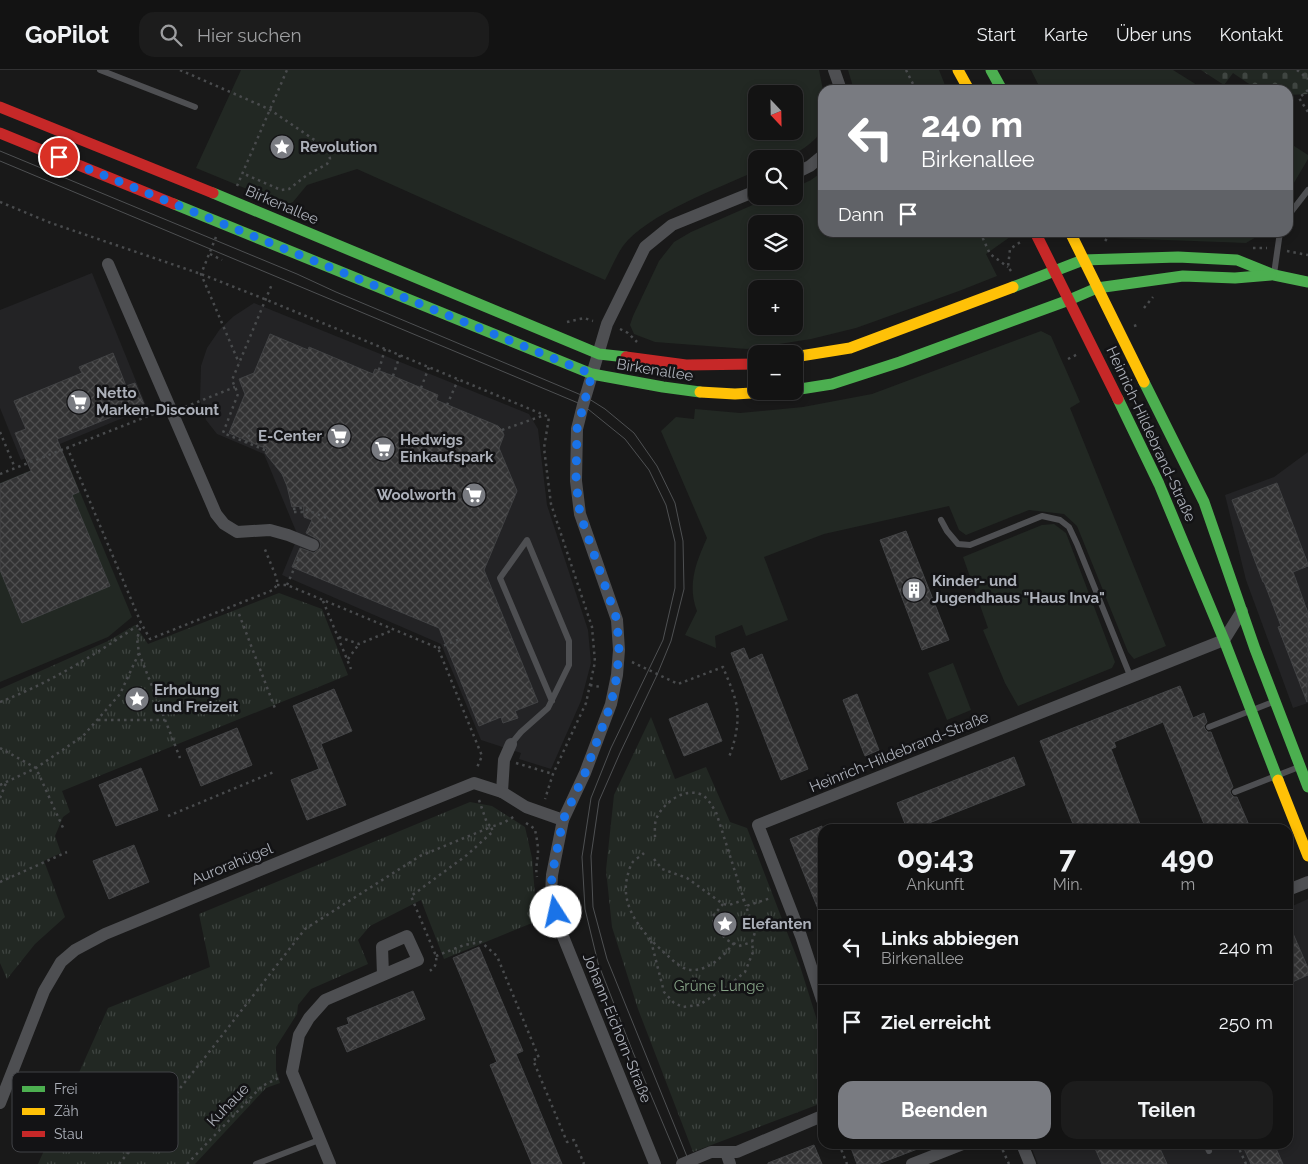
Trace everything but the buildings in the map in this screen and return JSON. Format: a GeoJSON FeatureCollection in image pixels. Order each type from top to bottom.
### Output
{"type":"FeatureCollection","features":[{"type":"Feature","properties":{"kind":"street"},"geometry":{"type":"LineString","coordinates":[[834,70],[839,85]]}},
{"type":"Feature","properties":{"kind":"street"},"geometry":{"type":"LineString","coordinates":[[958,70],[966,85]]}},
{"type":"Feature","properties":{"kind":"street"},"geometry":{"type":"LineString","coordinates":[[991,70],[999,85]]}},
{"type":"Feature","properties":{"kind":"street","name":"Birkenallee"},"geometry":{"type":"LineString","coordinates":[[0,106],[231,200],[599,354],[686,365],[748,364]]}},
{"type":"Feature","properties":{"kind":"street","name":"Birkenallee"},"geometry":{"type":"LineString","coordinates":[[0,133],[592,374],[679,391],[748,394]]}},
{"type":"Feature","properties":{"kind":"street"},"geometry":{"type":"LineString","coordinates":[[803,170],[818,159]]}},
{"type":"Feature","properties":{"kind":"street","name":"Johann-Eichorn-Straße"},"geometry":{"type":"LineString","coordinates":[[655,1164],[560,929],[551,894],[552,875],[563,820],[585,773],[611,704],[619,658],[617,620],[580,514],[576,481],[577,429],[607,324],[645,247],[672,225],[748,194]]}},
{"type":"Feature","properties":{"kind":"street","name":"Heinrich-Hildebrand-Straße"},"geometry":{"type":"LineString","coordinates":[[1036,237],[1159,484],[1224,640],[1308,856]]}},
{"type":"Feature","properties":{"kind":"street","name":"Heinrich-Hildebrand-Straße"},"geometry":{"type":"LineString","coordinates":[[1072,237],[1204,502],[1275,702],[1308,788]]}},
{"type":"Feature","properties":{"kind":"street"},"geometry":{"type":"LineString","coordinates":[[803,356],[850,348],[1083,260],[1178,257],[1237,260],[1274,275],[1308,282]]}},
{"type":"Feature","properties":{"kind":"street"},"geometry":{"type":"LineString","coordinates":[[108,264],[216,514],[224,524],[237,532],[270,530],[288,535],[308,547]]}},
{"type":"Feature","properties":{"kind":"street"},"geometry":{"type":"LineString","coordinates":[[803,389],[832,384],[900,362],[1098,288],[1183,276],[1234,278],[1274,275]]}},
{"type":"Feature","properties":{"kind":"street"},"geometry":{"type":"LineString","coordinates":[[1224,640],[1242,611]]}},
{"type":"Feature","properties":{"kind":"street","name":"Heinrich-Hildebrand-Straße"},"geometry":{"type":"LineString","coordinates":[[818,989],[758,825],[1224,640]]}},
{"type":"Feature","properties":{"kind":"street"},"geometry":{"type":"LineString","coordinates":[[502,792],[504,760],[511,744]]}},
{"type":"Feature","properties":{"kind":"street"},"geometry":{"type":"LineString","coordinates":[[474,783],[502,792],[526,807],[563,820]]}},
{"type":"Feature","properties":{"kind":"street","name":"Aurorahügel"},"geometry":{"type":"LineString","coordinates":[[12,1072],[44,991],[61,962],[75,950],[105,934],[474,783]]}},
{"type":"Feature","properties":{"kind":"street"},"geometry":{"type":"LineString","coordinates":[[1293,888],[1308,882]]}},
{"type":"Feature","properties":{"kind":"street"},"geometry":{"type":"LineString","coordinates":[[330,1164],[292,1072],[299,1034],[309,1018],[325,1000],[383,975]]}},
{"type":"Feature","properties":{"kind":"street","name":"Aurorahügel"},"geometry":{"type":"LineString","coordinates":[[0,1103],[12,1072]]}},
{"type":"Feature","properties":{"kind":"street"},"geometry":{"type":"LineString","coordinates":[[682,1164],[711,1152],[728,1158],[737,1152],[818,1118]]}},
{"type":"Feature","properties":{"kind":"street"},"geometry":{"type":"LineString","coordinates":[[912,1164],[950,1149]]}},
{"type":"Feature","properties":{"kind":"street"},"geometry":{"type":"LineString","coordinates":[[1024,1149],[1030,1164]]}},
{"type":"Feature","properties":{"kind":"lane"},"geometry":{"type":"LineString","coordinates":[[100,70],[195,107]]}},
{"type":"Feature","properties":{"kind":"lane"},"geometry":{"type":"LineString","coordinates":[[1293,210],[1308,190]]}},
{"type":"Feature","properties":{"kind":"lane"},"geometry":{"type":"LineString","coordinates":[[1274,275],[1279,237]]}},
{"type":"Feature","properties":{"kind":"lane"},"geometry":{"type":"LineString","coordinates":[[941,520],[958,544],[970,545],[1042,516],[1060,520],[1069,527],[1130,678]]}},
{"type":"Feature","properties":{"kind":"lane"},"geometry":{"type":"LineString","coordinates":[[511,744],[521,732],[548,708],[552,701],[569,666],[569,641],[527,540],[500,578],[552,701]]}},
{"type":"Feature","properties":{"kind":"lane"},"geometry":{"type":"LineString","coordinates":[[1209,727],[1275,702]]}},
{"type":"Feature","properties":{"kind":"lane"},"geometry":{"type":"LineString","coordinates":[[1235,792],[1300,767]]}},
{"type":"Feature","properties":{"kind":"lane"},"geometry":{"type":"LineString","coordinates":[[256,1164],[319,1140]]}},
{"type":"Feature","properties":{"kind":"path"},"geometry":{"type":"LineString","coordinates":[[180,70],[269,109],[316,141],[329,153],[330,159],[327,164],[307,175],[289,189],[282,190],[242,173],[269,109],[287,70]]}},
{"type":"Feature","properties":{"kind":"path"},"geometry":{"type":"LineString","coordinates":[[906,70],[914,85]]}},
{"type":"Feature","properties":{"kind":"path"},"geometry":{"type":"LineString","coordinates":[[1296,70],[1308,79]]}},
{"type":"Feature","properties":{"kind":"path"},"geometry":{"type":"LineString","coordinates":[[1308,90],[1299,98],[1308,112]]}},
{"type":"Feature","properties":{"kind":"path"},"geometry":{"type":"LineString","coordinates":[[0,202],[51,223],[201,274],[549,417]]}},
{"type":"Feature","properties":{"kind":"path"},"geometry":{"type":"LineString","coordinates":[[221,224],[201,274],[240,363]]}},
{"type":"Feature","properties":{"kind":"path"},"geometry":{"type":"LineString","coordinates":[[982,237],[990,254],[1008,267]]}},
{"type":"Feature","properties":{"kind":"path"},"geometry":{"type":"LineString","coordinates":[[210,254],[222,260]]}},
{"type":"Feature","properties":{"kind":"path"},"geometry":{"type":"LineString","coordinates":[[265,450],[223,433],[238,394],[232,380],[272,284]]}},
{"type":"Feature","properties":{"kind":"path"},"geometry":{"type":"LineString","coordinates":[[564,322],[584,318],[607,324],[628,333],[638,344]]}},
{"type":"Feature","properties":{"kind":"path"},"geometry":{"type":"LineString","coordinates":[[379,370],[385,349]]}},
{"type":"Feature","properties":{"kind":"path"},"geometry":{"type":"LineString","coordinates":[[393,376],[400,355]]}},
{"type":"Feature","properties":{"kind":"path"},"geometry":{"type":"LineString","coordinates":[[421,388],[429,368]]}},
{"type":"Feature","properties":{"kind":"path"},"geometry":{"type":"LineString","coordinates":[[447,405],[458,380]]}},
{"type":"Feature","properties":{"kind":"path"},"geometry":{"type":"LineString","coordinates":[[172,412],[235,387]]}},
{"type":"Feature","properties":{"kind":"path"},"geometry":{"type":"LineString","coordinates":[[0,474],[156,413]]}},
{"type":"Feature","properties":{"kind":"path"},"geometry":{"type":"LineString","coordinates":[[502,430],[543,415]]}},
{"type":"Feature","properties":{"kind":"path"},"geometry":{"type":"LineString","coordinates":[[246,442],[251,430]]}},
{"type":"Feature","properties":{"kind":"path"},"geometry":{"type":"LineString","coordinates":[[0,432],[15,468]]}},
{"type":"Feature","properties":{"kind":"path"},"geometry":{"type":"LineString","coordinates":[[67,448],[141,623],[150,639],[273,590],[277,585],[277,579],[264,547]]}},
{"type":"Feature","properties":{"kind":"path"},"geometry":{"type":"LineString","coordinates":[[302,512],[293,512],[292,509],[302,508],[334,521]]}},
{"type":"Feature","properties":{"kind":"path"},"geometry":{"type":"LineString","coordinates":[[286,585],[308,547]]}},
{"type":"Feature","properties":{"kind":"path"},"geometry":{"type":"LineString","coordinates":[[277,585],[286,585],[437,648],[462,638]]}},
{"type":"Feature","properties":{"kind":"path"},"geometry":{"type":"LineString","coordinates":[[323,601],[351,669]]}},
{"type":"Feature","properties":{"kind":"path"},"geometry":{"type":"LineString","coordinates":[[239,614],[276,711]]}},
{"type":"Feature","properties":{"kind":"path"},"geometry":{"type":"LineString","coordinates":[[141,623],[137,639],[139,653],[180,758]]}},
{"type":"Feature","properties":{"kind":"path"},"geometry":{"type":"LineString","coordinates":[[0,702],[38,686],[107,647],[141,623]]}},
{"type":"Feature","properties":{"kind":"path"},"geometry":{"type":"LineString","coordinates":[[348,659],[359,644],[393,630]]}},
{"type":"Feature","properties":{"kind":"path"},"geometry":{"type":"LineString","coordinates":[[339,637],[359,644]]}},
{"type":"Feature","properties":{"kind":"path"},"geometry":{"type":"LineString","coordinates":[[437,648],[482,756],[476,770],[474,783]]}},
{"type":"Feature","properties":{"kind":"path"},"geometry":{"type":"LineString","coordinates":[[0,785],[36,768],[83,736],[120,694],[139,653]]}},
{"type":"Feature","properties":{"kind":"path"},"geometry":{"type":"LineString","coordinates":[[664,678],[678,684],[723,667],[737,706],[737,724],[733,749],[729,757]]}},
{"type":"Feature","properties":{"kind":"path"},"geometry":{"type":"LineString","coordinates":[[98,720],[165,720]]}},
{"type":"Feature","properties":{"kind":"path"},"geometry":{"type":"LineString","coordinates":[[0,748],[36,768],[64,830]]}},
{"type":"Feature","properties":{"kind":"path"},"geometry":{"type":"LineString","coordinates":[[168,816],[274,772]]}},
{"type":"Feature","properties":{"kind":"path"},"geometry":{"type":"LineString","coordinates":[[0,798],[7,782]]}},
{"type":"Feature","properties":{"kind":"path"},"geometry":{"type":"LineString","coordinates":[[651,942],[664,992],[674,1003],[684,1007],[698,1005],[724,989],[745,972],[753,952],[752,942],[755,932],[716,812],[708,800],[699,794],[685,794],[669,801],[656,819],[655,837]]}},
{"type":"Feature","properties":{"kind":"path"},"geometry":{"type":"LineString","coordinates":[[482,811],[491,827]]}},
{"type":"Feature","properties":{"kind":"path"},"geometry":{"type":"LineString","coordinates":[[178,1091],[305,929],[420,856],[505,822],[515,816]]}},
{"type":"Feature","properties":{"kind":"path"},"geometry":{"type":"LineString","coordinates":[[0,882],[67,852]]}},
{"type":"Feature","properties":{"kind":"path"},"geometry":{"type":"LineString","coordinates":[[644,853],[632,863],[626,881],[626,898],[634,917],[651,942],[682,968],[692,971],[706,967],[723,956],[734,943]]}},
{"type":"Feature","properties":{"kind":"path"},"geometry":{"type":"LineString","coordinates":[[654,859],[662,869],[687,878],[723,904],[729,905],[744,900]]}},
{"type":"Feature","properties":{"kind":"path"},"geometry":{"type":"LineString","coordinates":[[746,906],[784,894]]}},
{"type":"Feature","properties":{"kind":"path"},"geometry":{"type":"LineString","coordinates":[[723,904],[713,916],[714,927],[727,940],[740,946],[752,942]]}},
{"type":"Feature","properties":{"kind":"path"},"geometry":{"type":"LineString","coordinates":[[436,956],[464,945],[480,942],[497,956],[539,1058],[532,1060],[567,1142],[574,1140],[584,1164]]}},
{"type":"Feature","properties":{"kind":"path","name":"Kuhaue"},"geometry":{"type":"LineString","coordinates":[[188,1164],[262,1086],[292,1072]]}},
{"type":"Feature","properties":{"kind":"path"},"geometry":{"type":"LineString","coordinates":[[841,1149],[847,1164]]}},
{"type":"Feature","properties":{"kind":"path"},"geometry":{"type":"LineString","coordinates":[[1002,1149],[1009,1164]]}},
{"type":"Feature","properties":{"kind":"path"},"geometry":{"type":"LineString","coordinates":[[1239,1149],[1246,1164]]}},
{"type":"Feature","properties":{"kind":"path"},"geometry":{"type":"LineString","coordinates":[[119,1164],[129,1152]]}},
{"type":"Feature","properties":{"kind":"shaded area"},"geometry":{"type":"Polygon","coordinates":[[[92,273],[147,408],[21,460],[0,408],[0,310],[92,273]]]}},
{"type":"Feature","properties":{"kind":"shaded area"},"geometry":{"type":"Polygon","coordinates":[[[254,303],[529,414],[538,429],[547,505],[588,630],[591,663],[581,701],[551,769],[519,759],[521,753],[481,740],[441,644],[282,575],[298,536],[264,454],[217,434],[206,420],[200,400],[201,366],[207,348],[220,329],[234,316],[254,303]]]}},
{"type":"Feature","properties":{"kind":"shaded area"},"geometry":{"type":"Polygon","coordinates":[[[1308,452],[1308,703],[1293,708],[1246,580],[1225,495],[1274,477],[1308,452]]]}},
{"type":"Feature","properties":{"kind":"shaded area"},"geometry":{"type":"Polygon","coordinates":[[[1308,899],[1308,1164],[1038,1164],[1032,1149],[1293,1149],[1293,906],[1308,899]]]}},
{"type":"Feature","properties":{"kind":"green space"},"geometry":{"type":"Polygon","coordinates":[[[241,70],[819,70],[822,85],[818,85],[818,136],[816,138],[801,150],[748,150],[748,175],[685,203],[649,223],[634,234],[623,246],[605,280],[357,169],[307,185],[293,202],[286,205],[196,168],[241,70]]]}},
{"type":"Feature","properties":{"kind":"green space"},"geometry":{"type":"Polygon","coordinates":[[[848,70],[939,70],[945,85],[852,85],[848,70]]]}},
{"type":"Feature","properties":{"kind":"green space"},"geometry":{"type":"Polygon","coordinates":[[[1031,70],[1173,70],[1197,85],[1038,85],[1031,70]]]}},
{"type":"Feature","properties":{"kind":"green space"},"geometry":{"type":"Polygon","coordinates":[[[1201,70],[1308,70],[1308,94],[1293,95],[1293,85],[1251,85],[1233,73],[1224,85],[1201,70]]]}},
{"type":"Feature","properties":{"kind":"green space"},"geometry":{"type":"Polygon","coordinates":[[[1293,145],[1308,155],[1308,159],[1293,184],[1293,145]]]}},
{"type":"Feature","properties":{"kind":"green space"},"geometry":{"type":"Polygon","coordinates":[[[818,175],[818,237],[1010,237],[986,254],[997,276],[856,328],[811,339],[773,345],[748,345],[747,349],[655,342],[634,334],[630,325],[633,316],[659,261],[674,242],[691,232],[752,205],[803,205],[803,184],[818,175]]]}},
{"type":"Feature","properties":{"kind":"green space"},"geometry":{"type":"Polygon","coordinates":[[[1113,237],[1256,237],[1246,243],[1113,237]]]}},
{"type":"Feature","properties":{"kind":"green space"},"geometry":{"type":"Polygon","coordinates":[[[1041,331],[1051,336],[1080,402],[1070,408],[1166,646],[1134,659],[1128,652],[1077,526],[1064,514],[1029,510],[966,535],[959,530],[949,506],[824,534],[764,557],[788,620],[746,636],[742,625],[715,636],[716,648],[685,635],[697,611],[693,592],[694,574],[707,538],[661,431],[676,417],[694,419],[695,409],[740,413],[803,407],[872,394],[1041,331]]]}},
{"type":"Feature","properties":{"kind":"green space"},"geometry":{"type":"Polygon","coordinates":[[[65,456],[132,617],[108,637],[0,682],[0,483],[65,456]]]}},
{"type":"Feature","properties":{"kind":"green space"},"geometry":{"type":"Polygon","coordinates":[[[1054,524],[1066,533],[1115,662],[1112,668],[1018,706],[1005,683],[983,630],[988,628],[963,557],[1042,525],[1054,524]]]}},
{"type":"Feature","properties":{"kind":"green space"},"geometry":{"type":"Polygon","coordinates":[[[279,593],[322,609],[348,675],[62,791],[70,812],[63,817],[55,836],[61,853],[44,861],[65,917],[35,944],[7,979],[0,963],[0,689],[108,641],[135,625],[148,644],[279,593]]]}},
{"type":"Feature","properties":{"kind":"green space"},"geometry":{"type":"Polygon","coordinates":[[[953,663],[971,710],[947,720],[928,673],[953,663]]]}},
{"type":"Feature","properties":{"kind":"green space","name":"Grüne Lunge"},"geometry":{"type":"Polygon","coordinates":[[[651,717],[675,779],[706,767],[730,822],[747,828],[800,966],[818,1023],[818,1105],[693,1152],[638,1009],[612,927],[606,870],[614,795],[651,717]]]}},
{"type":"Feature","properties":{"kind":"green space"},"geometry":{"type":"Polygon","coordinates":[[[470,802],[492,806],[525,827],[532,858],[537,921],[444,959],[421,900],[370,926],[358,940],[368,964],[311,989],[298,1005],[297,1014],[276,1047],[276,1070],[280,1083],[266,1088],[195,1164],[38,1164],[43,1152],[178,1152],[178,1072],[79,1072],[108,1008],[210,967],[199,914],[470,802]]]}},
{"type":"Feature","properties":{"kind":"tram line"},"geometry":{"type":"LineString","coordinates":[[0,151],[297,274],[586,397],[605,409],[634,433],[657,466],[675,503],[683,541],[684,589],[671,641],[599,801],[591,856],[593,907],[607,959],[690,1164]]}},
{"type":"Feature","properties":{"kind":"tram line"},"geometry":{"type":"LineString","coordinates":[[0,161],[583,405],[625,439],[649,470],[666,505],[675,542],[675,588],[663,640],[611,748],[591,798],[582,857],[585,909],[598,963],[680,1164]]}},
{"type":"Feature","properties":{"kind":"traffic: fast"},"geometry":{"type":"LineString","coordinates":[[991,70],[999,85]]}},
{"type":"Feature","properties":{"kind":"traffic: fast"},"geometry":{"type":"LineString","coordinates":[[213,193],[599,354],[626,357]]}},
{"type":"Feature","properties":{"kind":"traffic: fast"},"geometry":{"type":"LineString","coordinates":[[174,204],[592,374],[700,392]]}},
{"type":"Feature","properties":{"kind":"traffic: fast"},"geometry":{"type":"LineString","coordinates":[[1013,287],[1083,260],[1178,257],[1237,260],[1274,275],[1308,282]]}},
{"type":"Feature","properties":{"kind":"traffic: fast"},"geometry":{"type":"LineString","coordinates":[[803,389],[832,384],[900,362],[1097,288],[1183,276],[1235,278],[1271,275]]}},
{"type":"Feature","properties":{"kind":"traffic: fast"},"geometry":{"type":"LineString","coordinates":[[1144,382],[1204,502],[1255,649],[1308,787]]}},
{"type":"Feature","properties":{"kind":"traffic: fast"},"geometry":{"type":"LineString","coordinates":[[1118,399],[1159,484],[1224,640],[1278,780]]}},
{"type":"Feature","properties":{"kind":"traffic: slow"},"geometry":{"type":"LineString","coordinates":[[958,70],[966,85]]}},
{"type":"Feature","properties":{"kind":"traffic: slow"},"geometry":{"type":"LineString","coordinates":[[1072,237],[1144,382]]}},
{"type":"Feature","properties":{"kind":"traffic: slow"},"geometry":{"type":"LineString","coordinates":[[803,356],[850,348],[1013,287]]}},
{"type":"Feature","properties":{"kind":"traffic: slow"},"geometry":{"type":"LineString","coordinates":[[700,392],[748,393]]}},
{"type":"Feature","properties":{"kind":"traffic: slow"},"geometry":{"type":"LineString","coordinates":[[1278,780],[1308,856]]}},
{"type":"Feature","properties":{"kind":"traffic: jam"},"geometry":{"type":"LineString","coordinates":[[0,107],[213,193]]}},
{"type":"Feature","properties":{"kind":"traffic: jam"},"geometry":{"type":"LineString","coordinates":[[0,133],[174,204]]}},
{"type":"Feature","properties":{"kind":"traffic: jam"},"geometry":{"type":"LineString","coordinates":[[1037,237],[1118,399]]}},
{"type":"Feature","properties":{"kind":"traffic: jam"},"geometry":{"type":"LineString","coordinates":[[626,357],[686,365],[748,364]]}},
{"type":"Feature","properties":{"kind":"place","name":"Revolution"},"geometry":{"type":"Point","coordinates":[282,147]}},
{"type":"Feature","properties":{"kind":"place","name":"Netto Marken-Discount"},"geometry":{"type":"Point","coordinates":[79,402]}},
{"type":"Feature","properties":{"kind":"place","name":"E-Center"},"geometry":{"type":"Point","coordinates":[339,436]}},
{"type":"Feature","properties":{"kind":"place","name":"Hedwigs Einkaufspark"},"geometry":{"type":"Point","coordinates":[383,449]}},
{"type":"Feature","properties":{"kind":"place","name":"Woolworth"},"geometry":{"type":"Point","coordinates":[474,495]}},
{"type":"Feature","properties":{"kind":"place","name":"Kinder- und Jugendhaus \"Haus Inva\""},"geometry":{"type":"Point","coordinates":[914,590]}},
{"type":"Feature","properties":{"kind":"place","name":"Erholung und Freizeit"},"geometry":{"type":"Point","coordinates":[137,699]}},
{"type":"Feature","properties":{"kind":"place","name":"Elefanten"},"geometry":{"type":"Point","coordinates":[725,924]}},
{"type":"Feature","properties":{"kind":"route"},"geometry":{"type":"LineString","coordinates":[[59,157],[592,374],[577,429],[576,481],[580,514],[617,620],[619,650],[617,675],[611,704],[585,773],[563,820],[552,875],[551,894],[556,912]]}}]}
